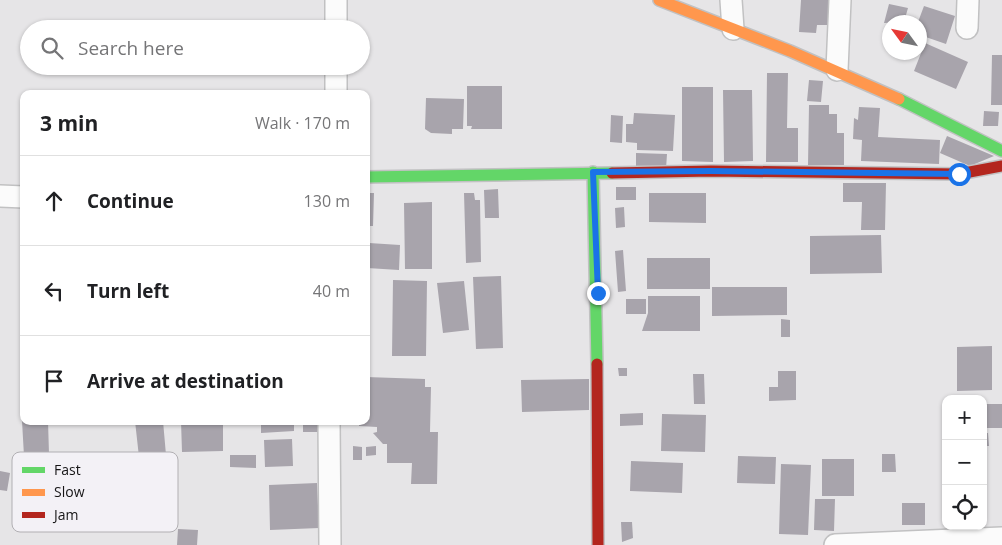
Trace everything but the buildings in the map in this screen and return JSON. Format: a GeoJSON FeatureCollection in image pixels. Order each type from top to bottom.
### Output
{"type":"FeatureCollection","features":[{"type":"Feature","properties":{"kind":"street"},"geometry":{"type":"LineString","coordinates":[[336,0],[336,20]]}},
{"type":"Feature","properties":{"kind":"street"},"geometry":{"type":"LineString","coordinates":[[658,0],[837,70],[953,124],[1002,151]]}},
{"type":"Feature","properties":{"kind":"street"},"geometry":{"type":"LineString","coordinates":[[731,0],[733,28]]}},
{"type":"Feature","properties":{"kind":"street"},"geometry":{"type":"LineString","coordinates":[[837,70],[840,0]]}},
{"type":"Feature","properties":{"kind":"street"},"geometry":{"type":"LineString","coordinates":[[967,28],[968,0]]}},
{"type":"Feature","properties":{"kind":"street"},"geometry":{"type":"LineString","coordinates":[[336,75],[336,90]]}},
{"type":"Feature","properties":{"kind":"street"},"geometry":{"type":"LineString","coordinates":[[370,177],[711,171],[959,174],[1002,166]]}},
{"type":"Feature","properties":{"kind":"street"},"geometry":{"type":"LineString","coordinates":[[593,172],[598,293],[598,545]]}},
{"type":"Feature","properties":{"kind":"street"},"geometry":{"type":"LineString","coordinates":[[0,196],[20,197]]}},
{"type":"Feature","properties":{"kind":"street"},"geometry":{"type":"LineString","coordinates":[[329,425],[330,545]]}},
{"type":"Feature","properties":{"kind":"street"},"geometry":{"type":"LineString","coordinates":[[835,545],[1002,538]]}},
{"type":"Feature","properties":{"kind":"traffic: fast"},"geometry":{"type":"LineString","coordinates":[[899,99],[1002,151]]}},
{"type":"Feature","properties":{"kind":"traffic: fast"},"geometry":{"type":"LineString","coordinates":[[593,172],[597,364]]}},
{"type":"Feature","properties":{"kind":"traffic: fast"},"geometry":{"type":"LineString","coordinates":[[370,177],[612,173]]}},
{"type":"Feature","properties":{"kind":"traffic: slow"},"geometry":{"type":"LineString","coordinates":[[659,0],[790,51],[899,99]]}},
{"type":"Feature","properties":{"kind":"traffic: jam"},"geometry":{"type":"LineString","coordinates":[[612,173],[711,171],[959,174],[1002,166]]}},
{"type":"Feature","properties":{"kind":"traffic: jam"},"geometry":{"type":"LineString","coordinates":[[597,364],[598,545]]}},
{"type":"Feature","properties":{"kind":"route"},"geometry":{"type":"LineString","coordinates":[[598,293],[593,172],[711,171],[803,174],[959,174]]}}]}
